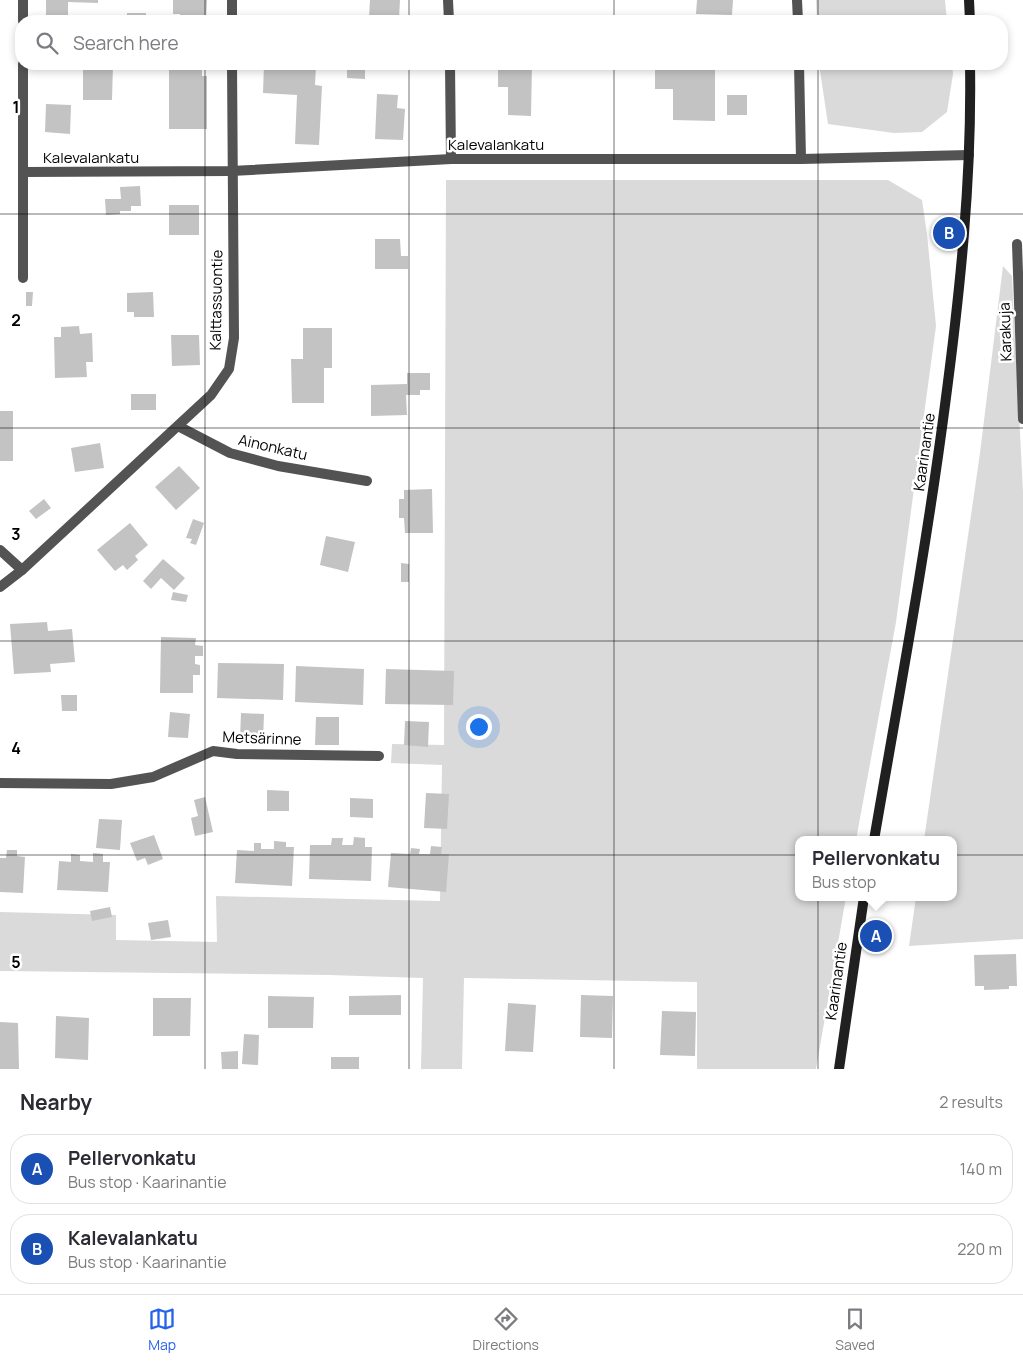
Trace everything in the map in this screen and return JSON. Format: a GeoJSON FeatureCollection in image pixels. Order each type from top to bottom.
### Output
{"type":"FeatureCollection","features":[{"type":"Feature","properties":{"kind":"main road"},"geometry":{"type":"LineString","coordinates":[[970,0],[970,15]]}},
{"type":"Feature","properties":{"kind":"main road","name":"Kaarinantie"},"geometry":{"type":"LineString","coordinates":[[875,836],[930,520],[958,310],[969,155],[970,70]]}},
{"type":"Feature","properties":{"kind":"main road","name":"Kaarinantie"},"geometry":{"type":"LineString","coordinates":[[839,1069],[853,959],[863,901]]}},
{"type":"Feature","properties":{"kind":"street"},"geometry":{"type":"LineString","coordinates":[[23,0],[23,15]]}},
{"type":"Feature","properties":{"kind":"street"},"geometry":{"type":"LineString","coordinates":[[232,0],[232,15]]}},
{"type":"Feature","properties":{"kind":"street"},"geometry":{"type":"LineString","coordinates":[[448,0],[449,15]]}},
{"type":"Feature","properties":{"kind":"street"},"geometry":{"type":"LineString","coordinates":[[797,0],[798,15]]}},
{"type":"Feature","properties":{"kind":"street"},"geometry":{"type":"LineString","coordinates":[[23,70],[23,278]]}},
{"type":"Feature","properties":{"kind":"street","name":"Kalttassuontie"},"geometry":{"type":"LineString","coordinates":[[0,587],[22,570],[211,395],[229,369],[234,338],[231,172],[232,70]]}},
{"type":"Feature","properties":{"kind":"street"},"geometry":{"type":"LineString","coordinates":[[450,70],[452,159]]}},
{"type":"Feature","properties":{"kind":"street"},"geometry":{"type":"LineString","coordinates":[[799,70],[801,159]]}},
{"type":"Feature","properties":{"kind":"street","name":"Kalevalankatu"},"geometry":{"type":"LineString","coordinates":[[23,172],[231,172],[452,159],[801,159],[969,155]]}},
{"type":"Feature","properties":{"kind":"street","name":"Karakuja"},"geometry":{"type":"LineString","coordinates":[[1017,244],[1023,419]]}},
{"type":"Feature","properties":{"kind":"street","name":"Ainonkatu"},"geometry":{"type":"LineString","coordinates":[[178,426],[230,453],[278,466],[367,481]]}},
{"type":"Feature","properties":{"kind":"street"},"geometry":{"type":"LineString","coordinates":[[0,550],[22,570]]}},
{"type":"Feature","properties":{"kind":"street","name":"Metsärinne"},"geometry":{"type":"LineString","coordinates":[[0,783],[111,784],[153,778],[213,751],[237,754],[379,756]]}},
{"type":"Feature","properties":{"kind":"shaded area"},"geometry":{"type":"Polygon","coordinates":[[[816,0],[945,0],[946,15],[817,15],[816,0]]]}},
{"type":"Feature","properties":{"kind":"shaded area"},"geometry":{"type":"Polygon","coordinates":[[[820,70],[953,70],[947,112],[922,132],[894,133],[828,124],[820,70]]]}},
{"type":"Feature","properties":{"kind":"shaded area"},"geometry":{"type":"Polygon","coordinates":[[[446,180],[888,180],[922,200],[936,326],[896,622],[857,836],[795,836],[795,901],[845,901],[816,1069],[697,1069],[697,982],[464,978],[462,1069],[421,1069],[423,978],[0,971],[0,912],[116,915],[116,940],[217,942],[216,896],[440,901],[442,765],[391,763],[392,744],[444,745],[446,180]]]}},
{"type":"Feature","properties":{"kind":"shaded area"},"geometry":{"type":"Polygon","coordinates":[[[1003,266],[1012,276],[1023,492],[1023,939],[909,946],[915,901],[957,901],[957,836],[925,836],[980,453],[1003,266]]]}},
{"type":"Feature","properties":{"kind":"building"},"geometry":{"type":"Polygon","coordinates":[[[46,0],[98,0],[98,3],[68,2],[68,15],[46,15],[46,0]]]}},
{"type":"Feature","properties":{"kind":"building"},"geometry":{"type":"Polygon","coordinates":[[[173,0],[207,0],[206,15],[173,14],[173,0]]]}},
{"type":"Feature","properties":{"kind":"building"},"geometry":{"type":"Polygon","coordinates":[[[370,0],[400,0],[399,15],[369,15],[370,0]]]}},
{"type":"Feature","properties":{"kind":"building"},"geometry":{"type":"Polygon","coordinates":[[[697,0],[733,0],[732,15],[696,14],[697,0]]]}},
{"type":"Feature","properties":{"kind":"building"},"geometry":{"type":"Polygon","coordinates":[[[127,13],[146,13],[146,15],[127,15],[127,13]]]}},
{"type":"Feature","properties":{"kind":"building"},"geometry":{"type":"Polygon","coordinates":[[[83,70],[113,70],[112,100],[83,100],[83,70]]]}},
{"type":"Feature","properties":{"kind":"building"},"geometry":{"type":"Polygon","coordinates":[[[169,70],[202,70],[202,76],[207,76],[207,129],[169,129],[169,70]]]}},
{"type":"Feature","properties":{"kind":"building"},"geometry":{"type":"Polygon","coordinates":[[[264,70],[316,70],[315,85],[322,86],[319,145],[295,144],[297,95],[263,93],[264,70]]]}},
{"type":"Feature","properties":{"kind":"building"},"geometry":{"type":"Polygon","coordinates":[[[347,70],[365,70],[365,79],[347,78],[347,70]]]}},
{"type":"Feature","properties":{"kind":"building"},"geometry":{"type":"Polygon","coordinates":[[[498,70],[532,70],[531,116],[508,115],[508,87],[498,87],[498,70]]]}},
{"type":"Feature","properties":{"kind":"building"},"geometry":{"type":"Polygon","coordinates":[[[655,70],[715,70],[715,121],[673,120],[673,89],[655,89],[655,70]]]}},
{"type":"Feature","properties":{"kind":"building"},"geometry":{"type":"Polygon","coordinates":[[[377,94],[398,95],[397,108],[405,109],[403,140],[375,139],[377,94]]]}},
{"type":"Feature","properties":{"kind":"building"},"geometry":{"type":"Polygon","coordinates":[[[727,95],[747,95],[747,115],[727,115],[727,95]]]}},
{"type":"Feature","properties":{"kind":"building"},"geometry":{"type":"Polygon","coordinates":[[[46,104],[71,105],[70,134],[45,132],[46,104]]]}},
{"type":"Feature","properties":{"kind":"building"},"geometry":{"type":"Polygon","coordinates":[[[140,186],[141,206],[131,206],[131,211],[120,211],[120,214],[106,215],[105,199],[121,199],[120,187],[140,186]]]}},
{"type":"Feature","properties":{"kind":"building"},"geometry":{"type":"Polygon","coordinates":[[[169,205],[199,205],[199,235],[169,235],[169,205]]]}},
{"type":"Feature","properties":{"kind":"building"},"geometry":{"type":"Polygon","coordinates":[[[375,239],[400,239],[401,256],[408,256],[408,269],[375,269],[375,239]]]}},
{"type":"Feature","properties":{"kind":"building"},"geometry":{"type":"Polygon","coordinates":[[[26,292],[33,292],[32,306],[26,306],[26,292]]]}},
{"type":"Feature","properties":{"kind":"building"},"geometry":{"type":"Polygon","coordinates":[[[153,292],[154,317],[134,317],[134,312],[127,312],[127,293],[153,292]]]}},
{"type":"Feature","properties":{"kind":"building"},"geometry":{"type":"Polygon","coordinates":[[[79,326],[80,334],[92,333],[93,362],[86,362],[87,377],[55,378],[54,337],[61,337],[61,327],[79,326]]]}},
{"type":"Feature","properties":{"kind":"building"},"geometry":{"type":"Polygon","coordinates":[[[303,328],[332,328],[332,368],[324,368],[324,403],[292,403],[291,359],[303,359],[303,328]]]}},
{"type":"Feature","properties":{"kind":"building"},"geometry":{"type":"Polygon","coordinates":[[[171,335],[199,335],[200,365],[172,366],[171,335]]]}},
{"type":"Feature","properties":{"kind":"building"},"geometry":{"type":"Polygon","coordinates":[[[407,373],[430,373],[430,390],[420,390],[420,395],[406,395],[407,415],[371,416],[371,385],[407,384],[407,373]]]}},
{"type":"Feature","properties":{"kind":"building"},"geometry":{"type":"Polygon","coordinates":[[[131,394],[156,394],[156,410],[131,410],[131,394]]]}},
{"type":"Feature","properties":{"kind":"building"},"geometry":{"type":"Polygon","coordinates":[[[0,411],[13,411],[13,461],[0,461],[0,411]]]}},
{"type":"Feature","properties":{"kind":"building"},"geometry":{"type":"Polygon","coordinates":[[[100,443],[104,468],[75,472],[71,448],[100,443]]]}},
{"type":"Feature","properties":{"kind":"building"},"geometry":{"type":"Polygon","coordinates":[[[179,466],[200,488],[176,510],[155,487],[179,466]]]}},
{"type":"Feature","properties":{"kind":"building"},"geometry":{"type":"Polygon","coordinates":[[[432,489],[433,533],[405,533],[404,518],[399,518],[399,499],[404,499],[404,490],[432,489]]]}},
{"type":"Feature","properties":{"kind":"building"},"geometry":{"type":"Polygon","coordinates":[[[44,499],[51,508],[36,519],[29,511],[44,499]]]}},
{"type":"Feature","properties":{"kind":"building"},"geometry":{"type":"Polygon","coordinates":[[[193,519],[204,523],[196,545],[190,543],[192,539],[186,538],[193,519]]]}},
{"type":"Feature","properties":{"kind":"building"},"geometry":{"type":"Polygon","coordinates":[[[130,523],[148,545],[135,556],[138,560],[127,570],[123,565],[115,571],[97,550],[130,523]]]}},
{"type":"Feature","properties":{"kind":"building"},"geometry":{"type":"Polygon","coordinates":[[[326,536],[355,542],[348,572],[320,565],[326,536]]]}},
{"type":"Feature","properties":{"kind":"building"},"geometry":{"type":"Polygon","coordinates":[[[163,559],[185,578],[174,590],[161,578],[151,589],[143,581],[163,559]]]}},
{"type":"Feature","properties":{"kind":"building"},"geometry":{"type":"Polygon","coordinates":[[[401,563],[409,564],[409,582],[401,582],[401,563]]]}},
{"type":"Feature","properties":{"kind":"building"},"geometry":{"type":"Polygon","coordinates":[[[173,592],[188,595],[186,602],[171,600],[173,592]]]}},
{"type":"Feature","properties":{"kind":"building"},"geometry":{"type":"Polygon","coordinates":[[[47,622],[48,631],[72,629],[75,662],[50,664],[51,672],[14,674],[10,624],[47,622]]]}},
{"type":"Feature","properties":{"kind":"building"},"geometry":{"type":"Polygon","coordinates":[[[161,637],[196,638],[195,645],[203,646],[203,656],[195,656],[195,664],[200,665],[200,675],[193,675],[193,693],[160,693],[161,637]]]}},
{"type":"Feature","properties":{"kind":"building"},"geometry":{"type":"Polygon","coordinates":[[[218,663],[284,664],[283,700],[217,698],[218,663]]]}},
{"type":"Feature","properties":{"kind":"building"},"geometry":{"type":"Polygon","coordinates":[[[296,666],[364,669],[363,705],[295,702],[296,666]]]}},
{"type":"Feature","properties":{"kind":"building"},"geometry":{"type":"Polygon","coordinates":[[[386,669],[454,671],[453,705],[385,704],[386,669]]]}},
{"type":"Feature","properties":{"kind":"building"},"geometry":{"type":"Polygon","coordinates":[[[61,695],[77,695],[77,711],[62,711],[61,695]]]}},
{"type":"Feature","properties":{"kind":"building"},"geometry":{"type":"Polygon","coordinates":[[[170,712],[190,714],[188,738],[168,737],[170,712]]]}},
{"type":"Feature","properties":{"kind":"building"},"geometry":{"type":"Polygon","coordinates":[[[241,713],[264,714],[263,740],[240,739],[241,713]]]}},
{"type":"Feature","properties":{"kind":"building"},"geometry":{"type":"Polygon","coordinates":[[[316,717],[339,717],[339,745],[315,745],[316,717]]]}},
{"type":"Feature","properties":{"kind":"building"},"geometry":{"type":"Polygon","coordinates":[[[405,721],[429,722],[428,747],[404,745],[405,721]]]}},
{"type":"Feature","properties":{"kind":"building"},"geometry":{"type":"Polygon","coordinates":[[[267,790],[289,791],[289,811],[267,811],[267,790]]]}},
{"type":"Feature","properties":{"kind":"building"},"geometry":{"type":"Polygon","coordinates":[[[426,793],[449,794],[447,829],[424,828],[426,793]]]}},
{"type":"Feature","properties":{"kind":"building"},"geometry":{"type":"Polygon","coordinates":[[[205,797],[213,832],[195,836],[191,818],[198,816],[194,800],[205,797]]]}},
{"type":"Feature","properties":{"kind":"building"},"geometry":{"type":"Polygon","coordinates":[[[350,798],[373,799],[373,818],[350,817],[350,798]]]}},
{"type":"Feature","properties":{"kind":"building"},"geometry":{"type":"Polygon","coordinates":[[[99,819],[122,820],[120,850],[96,848],[99,819]]]}},
{"type":"Feature","properties":{"kind":"building"},"geometry":{"type":"Polygon","coordinates":[[[154,835],[163,859],[148,865],[145,858],[137,861],[130,843],[154,835]]]}},
{"type":"Feature","properties":{"kind":"building"},"geometry":{"type":"Polygon","coordinates":[[[354,837],[365,838],[365,847],[372,847],[371,881],[309,879],[310,845],[331,845],[332,838],[343,838],[342,845],[353,845],[354,837]]]}},
{"type":"Feature","properties":{"kind":"building"},"geometry":{"type":"Polygon","coordinates":[[[274,841],[286,842],[286,847],[294,847],[292,886],[235,883],[237,850],[254,851],[254,843],[261,843],[261,849],[274,849],[274,841]]]}},
{"type":"Feature","properties":{"kind":"building"},"geometry":{"type":"Polygon","coordinates":[[[431,846],[442,847],[441,854],[449,854],[446,892],[388,887],[391,853],[410,854],[411,848],[420,849],[419,854],[430,854],[431,846]]]}},
{"type":"Feature","properties":{"kind":"building"},"geometry":{"type":"Polygon","coordinates":[[[7,850],[17,850],[17,856],[25,857],[23,893],[0,892],[0,858],[6,858],[7,850]]]}},
{"type":"Feature","properties":{"kind":"building"},"geometry":{"type":"Polygon","coordinates":[[[93,853],[103,854],[103,862],[110,862],[108,892],[57,890],[59,861],[71,862],[71,854],[80,855],[80,861],[93,862],[93,853]]]}},
{"type":"Feature","properties":{"kind":"building"},"geometry":{"type":"Polygon","coordinates":[[[110,907],[112,917],[92,921],[90,911],[110,907]]]}},
{"type":"Feature","properties":{"kind":"building"},"geometry":{"type":"Polygon","coordinates":[[[168,920],[171,937],[151,940],[148,923],[168,920]]]}},
{"type":"Feature","properties":{"kind":"building"},"geometry":{"type":"Polygon","coordinates":[[[1016,954],[1017,986],[1009,986],[1009,989],[984,990],[984,986],[975,986],[974,955],[1016,954]]]}},
{"type":"Feature","properties":{"kind":"building"},"geometry":{"type":"Polygon","coordinates":[[[401,995],[401,1015],[349,1015],[349,996],[401,995]]]}},
{"type":"Feature","properties":{"kind":"building"},"geometry":{"type":"Polygon","coordinates":[[[581,995],[613,996],[612,1038],[580,1037],[581,995]]]}},
{"type":"Feature","properties":{"kind":"building"},"geometry":{"type":"Polygon","coordinates":[[[268,996],[314,997],[313,1028],[268,1028],[268,996]]]}},
{"type":"Feature","properties":{"kind":"building"},"geometry":{"type":"Polygon","coordinates":[[[153,998],[191,998],[190,1036],[153,1036],[153,998]]]}},
{"type":"Feature","properties":{"kind":"building"},"geometry":{"type":"Polygon","coordinates":[[[508,1003],[536,1005],[533,1052],[505,1051],[508,1003]]]}},
{"type":"Feature","properties":{"kind":"building"},"geometry":{"type":"Polygon","coordinates":[[[662,1011],[696,1012],[695,1056],[660,1055],[662,1011]]]}},
{"type":"Feature","properties":{"kind":"building"},"geometry":{"type":"Polygon","coordinates":[[[56,1016],[89,1018],[88,1060],[55,1058],[56,1016]]]}},
{"type":"Feature","properties":{"kind":"building"},"geometry":{"type":"Polygon","coordinates":[[[0,1022],[18,1023],[19,1069],[0,1069],[0,1022]]]}},
{"type":"Feature","properties":{"kind":"building"},"geometry":{"type":"Polygon","coordinates":[[[244,1034],[259,1035],[258,1065],[242,1064],[244,1034]]]}},
{"type":"Feature","properties":{"kind":"building"},"geometry":{"type":"Polygon","coordinates":[[[238,1051],[238,1069],[222,1069],[221,1052],[238,1051]]]}},
{"type":"Feature","properties":{"kind":"building"},"geometry":{"type":"Polygon","coordinates":[[[331,1057],[359,1057],[359,1069],[331,1069],[331,1057]]]}},
{"type":"Feature","properties":{"kind":"place","name":"Kalevalankatu"},"geometry":{"type":"Point","coordinates":[949,233]}},
{"type":"Feature","properties":{"kind":"place","name":"Pellervonkatu"},"geometry":{"type":"Point","coordinates":[876,936]}}]}
